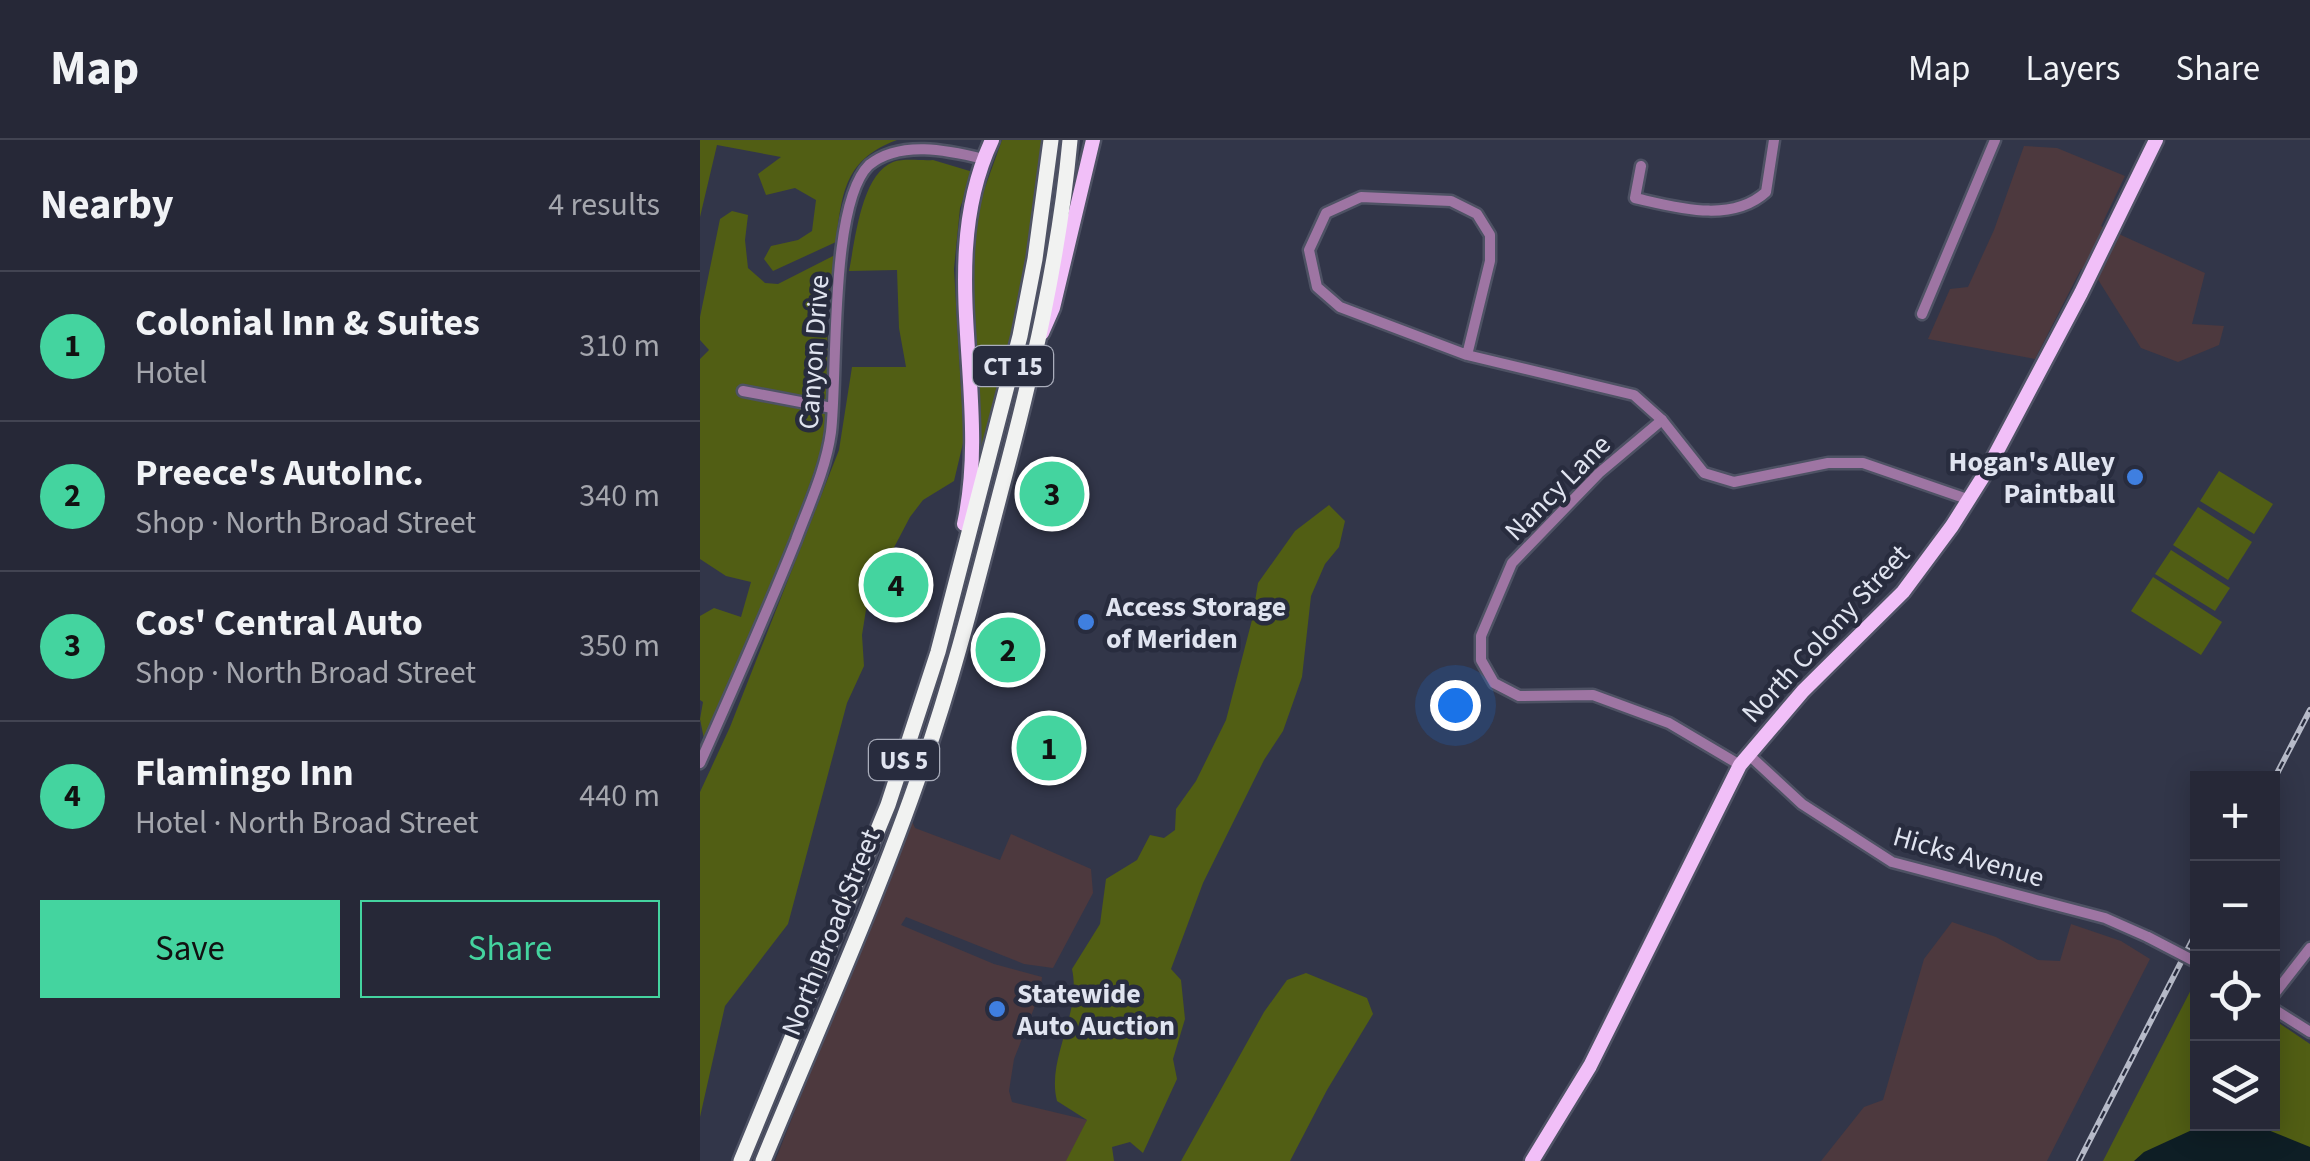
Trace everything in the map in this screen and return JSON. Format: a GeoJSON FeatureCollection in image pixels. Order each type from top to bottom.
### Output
{"type":"FeatureCollection","features":[{"type":"Feature","properties":{"kind":"highway","name":"CT 15"},"geometry":{"type":"LineString","coordinates":[[956,588],[1026,311],[1051,140]]}},
{"type":"Feature","properties":{"kind":"highway","name":"CT 15"},"geometry":{"type":"LineString","coordinates":[[1040,338],[1059,233],[1070,140]]}},
{"type":"Feature","properties":{"kind":"highway","name":"North Broad Street"},"geometry":{"type":"LineString","coordinates":[[763,1161],[918,779],[955,662],[1040,338]]}},
{"type":"Feature","properties":{"kind":"highway","name":"North Broad Street"},"geometry":{"type":"LineString","coordinates":[[741,1161],[904,761],[956,588]]}},
{"type":"Feature","properties":{"kind":"highway"},"geometry":{"type":"LineString","coordinates":[[839,926],[858,932]]}},
{"type":"Feature","properties":{"kind":"main road","name":"North Broad Street"},"geometry":{"type":"LineString","coordinates":[[956,588],[957,558],[973,464],[963,266],[970,212],[992,140]]}},
{"type":"Feature","properties":{"kind":"main road","name":"North Broad Street"},"geometry":{"type":"LineString","coordinates":[[1040,338],[1053,308],[1093,140]]}},
{"type":"Feature","properties":{"kind":"main road","name":"North Colony Street"},"geometry":{"type":"LineString","coordinates":[[1532,1161],[1590,1066],[1745,760],[1806,687],[1902,592],[1970,500],[2156,140]]}},
{"type":"Feature","properties":{"kind":"street"},"geometry":{"type":"LineString","coordinates":[[1641,166],[1635,198],[1699,211],[1728,208],[1755,201],[1766,192],[1774,140]]}},
{"type":"Feature","properties":{"kind":"street"},"geometry":{"type":"LineString","coordinates":[[1922,314],[1996,140]]}},
{"type":"Feature","properties":{"kind":"street","name":"Canyon Drive"},"geometry":{"type":"LineString","coordinates":[[700,763],[816,487],[828,446],[835,307],[843,244],[860,175],[884,154],[899,148],[934,148],[984,158]]}},
{"type":"Feature","properties":{"kind":"street"},"geometry":{"type":"LineString","coordinates":[[1467,356],[1490,261],[1490,235],[1477,214],[1452,201],[1361,197],[1326,213],[1309,250],[1317,287],[1340,307],[1467,356],[1634,395],[1662,420],[1704,473],[1734,482],[1828,463],[1863,463],[1970,500]]}},
{"type":"Feature","properties":{"kind":"street"},"geometry":{"type":"LineString","coordinates":[[743,390],[832,408]]}},
{"type":"Feature","properties":{"kind":"street","name":"Nancy Lane"},"geometry":{"type":"LineString","coordinates":[[1662,420],[1599,473],[1512,564],[1480,636],[1480,660],[1494,683],[1520,696],[1592,694],[1670,723],[1745,760]]}},
{"type":"Feature","properties":{"kind":"street","name":"Hicks Avenue"},"geometry":{"type":"LineString","coordinates":[[1745,760],[1802,804],[1892,862],[2106,918],[2190,959]]}},
{"type":"Feature","properties":{"kind":"street"},"geometry":{"type":"LineString","coordinates":[[2280,987],[2310,948]]}},
{"type":"Feature","properties":{"kind":"street"},"geometry":{"type":"LineString","coordinates":[[2280,1013],[2310,1032]]}},
{"type":"Feature","properties":{"kind":"shaded area"},"geometry":{"type":"Polygon","coordinates":[[[2024,146],[2057,148],[2125,176],[2101,226],[2205,273],[2192,324],[2224,326],[2219,345],[2178,362],[2141,348],[2097,278],[2081,269],[2035,359],[1928,339],[1950,289],[1968,287],[1994,230],[2024,146]]]}},
{"type":"Feature","properties":{"kind":"shaded area","name":"Statewide Auto Auction"},"geometry":{"type":"Polygon","coordinates":[[[911,819],[915,828],[1000,860],[1011,834],[1091,869],[1093,893],[1053,968],[1024,964],[906,917],[901,925],[994,964],[1042,977],[1040,993],[1014,1059],[1009,1091],[1012,1102],[1087,1120],[1068,1161],[775,1161],[911,819]]]}},
{"type":"Feature","properties":{"kind":"shaded area"},"geometry":{"type":"Polygon","coordinates":[[[1952,922],[1996,937],[2038,960],[2060,961],[2071,924],[2121,941],[2150,959],[2047,1161],[1821,1161],[1864,1107],[1883,1100],[1924,959],[1952,922]]]}},
{"type":"Feature","properties":{"kind":"green space"},"geometry":{"type":"Polygon","coordinates":[[[700,140],[897,140],[856,167],[844,193],[836,242],[773,271],[764,259],[771,246],[798,240],[812,231],[816,200],[795,188],[766,195],[758,174],[781,157],[717,145],[700,217],[700,140]]]}},
{"type":"Feature","properties":{"kind":"green space"},"geometry":{"type":"Polygon","coordinates":[[[1002,140],[1042,140],[1027,260],[1012,338],[983,455],[977,456],[972,273],[975,215],[1002,140]]]}},
{"type":"Feature","properties":{"kind":"green space"},"geometry":{"type":"Polygon","coordinates":[[[933,160],[973,172],[960,208],[954,269],[964,439],[954,481],[923,500],[910,517],[868,597],[862,635],[864,666],[847,703],[788,924],[725,1006],[700,1117],[700,792],[730,727],[839,450],[852,367],[906,367],[899,328],[897,270],[849,271],[867,194],[873,180],[893,162],[933,160]]]}},
{"type":"Feature","properties":{"kind":"green space"},"geometry":{"type":"Polygon","coordinates":[[[732,211],[748,215],[748,268],[765,283],[778,284],[835,255],[827,311],[828,411],[819,458],[785,554],[704,739],[700,719],[700,616],[714,608],[741,617],[751,582],[726,576],[700,559],[700,359],[709,350],[700,340],[700,317],[720,219],[732,211]]]}},
{"type":"Feature","properties":{"kind":"green space"},"geometry":{"type":"Polygon","coordinates":[[[2219,471],[2273,504],[2254,534],[2200,501],[2219,471]]]}},
{"type":"Feature","properties":{"kind":"green space"},"geometry":{"type":"Polygon","coordinates":[[[1329,505],[1345,521],[1339,547],[1325,564],[1311,596],[1302,677],[1283,731],[1264,760],[1203,883],[1171,969],[1181,980],[1185,1019],[1173,1059],[1177,1079],[1143,1153],[1130,1142],[1112,1147],[1114,1161],[1066,1161],[1087,1120],[1057,1101],[1056,1069],[1072,1003],[1072,969],[1100,924],[1106,879],[1137,860],[1150,835],[1164,838],[1175,830],[1176,809],[1196,781],[1226,720],[1258,583],[1295,531],[1329,505]]]}},
{"type":"Feature","properties":{"kind":"green space"},"geometry":{"type":"Polygon","coordinates":[[[2198,507],[2252,542],[2228,580],[2173,545],[2198,507]]]}},
{"type":"Feature","properties":{"kind":"green space"},"geometry":{"type":"Polygon","coordinates":[[[2171,550],[2230,588],[2215,611],[2155,574],[2171,550]]]}},
{"type":"Feature","properties":{"kind":"green space"},"geometry":{"type":"Polygon","coordinates":[[[2153,577],[2222,622],[2201,655],[2131,611],[2153,577]]]}},
{"type":"Feature","properties":{"kind":"green space"},"geometry":{"type":"Polygon","coordinates":[[[1306,973],[1367,998],[1373,1014],[1290,1161],[1181,1161],[1264,1012],[1287,980],[1306,973]]]}},
{"type":"Feature","properties":{"kind":"green space"},"geometry":{"type":"Polygon","coordinates":[[[2190,992],[2190,1131],[2280,1131],[2280,1024],[2310,1044],[2310,1161],[2103,1161],[2190,992]]]}},
{"type":"Feature","properties":{"kind":"water"},"geometry":{"type":"Polygon","coordinates":[[[2190,1131],[2270,1131],[2310,1147],[2310,1161],[2134,1161],[2144,1152],[2190,1131]]]}},
{"type":"Feature","properties":{"kind":"railway"},"geometry":{"type":"LineString","coordinates":[[2278,771],[2310,710]]}},
{"type":"Feature","properties":{"kind":"railway"},"geometry":{"type":"LineString","coordinates":[[2079,1161],[2190,945]]}},
{"type":"Feature","properties":{"kind":"place","name":"Hogan's Alley Paintball"},"geometry":{"type":"Point","coordinates":[2135,477]}},
{"type":"Feature","properties":{"kind":"place","name":"Cos' Central Auto"},"geometry":{"type":"Point","coordinates":[1052,494]}},
{"type":"Feature","properties":{"kind":"place","name":"Flamingo Inn"},"geometry":{"type":"Point","coordinates":[896,585]}},
{"type":"Feature","properties":{"kind":"place","name":"Access Storage of Meriden"},"geometry":{"type":"Point","coordinates":[1086,622]}},
{"type":"Feature","properties":{"kind":"place","name":"Preece's AutoInc."},"geometry":{"type":"Point","coordinates":[1008,650]}},
{"type":"Feature","properties":{"kind":"place","name":"Colonial Inn & Suites"},"geometry":{"type":"Point","coordinates":[1049,748]}},
{"type":"Feature","properties":{"kind":"place","name":"Statewide Auto Auction"},"geometry":{"type":"Point","coordinates":[997,1009]}}]}
